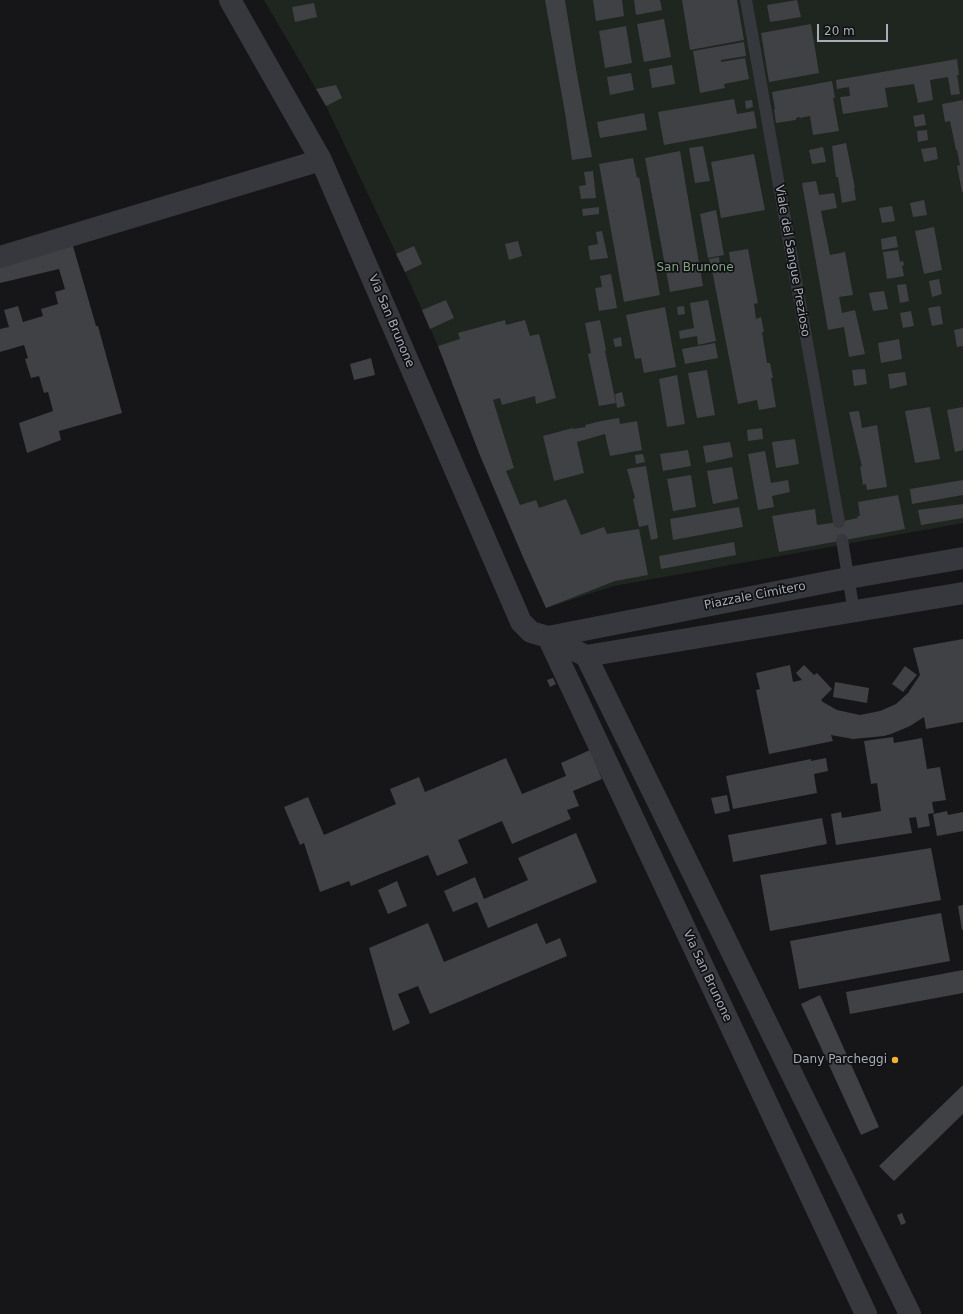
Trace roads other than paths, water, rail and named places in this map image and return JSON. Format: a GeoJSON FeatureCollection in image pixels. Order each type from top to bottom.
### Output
{"type":"FeatureCollection","features":[{"type":"Feature","properties":{"kind":"street","name":"Via San Brunone"},"geometry":{"type":"LineString","coordinates":[[230,0],[321,160],[521,622],[531,632],[548,637],[586,656]]}},
{"type":"Feature","properties":{"kind":"street"},"geometry":{"type":"LineString","coordinates":[[0,257],[321,160]]}},
{"type":"Feature","properties":{"kind":"street","name":"Piazzale Cimitero"},"geometry":{"type":"LineString","coordinates":[[548,637],[848,578],[963,558]]}},
{"type":"Feature","properties":{"kind":"street"},"geometry":{"type":"LineString","coordinates":[[910,1314],[586,656],[963,593]]}},
{"type":"Feature","properties":{"kind":"street","name":"Via San Brunone"},"geometry":{"type":"LineString","coordinates":[[548,637],[866,1314]]}},
{"type":"Feature","properties":{"kind":"lane","name":"Viale del Sangue Prezioso"},"geometry":{"type":"LineString","coordinates":[[746,0],[839,522]]}},
{"type":"Feature","properties":{"kind":"lane"},"geometry":{"type":"LineString","coordinates":[[842,540],[854,612]]}},
{"type":"Feature","properties":{"kind":"place","name":"Dany Parcheggi"},"geometry":{"type":"Point","coordinates":[895,1060]}},
{"type":"Feature","properties":{"kind":"park label","name":"San Brunone"},"geometry":{"type":"Point","coordinates":[695,268]}}]}
